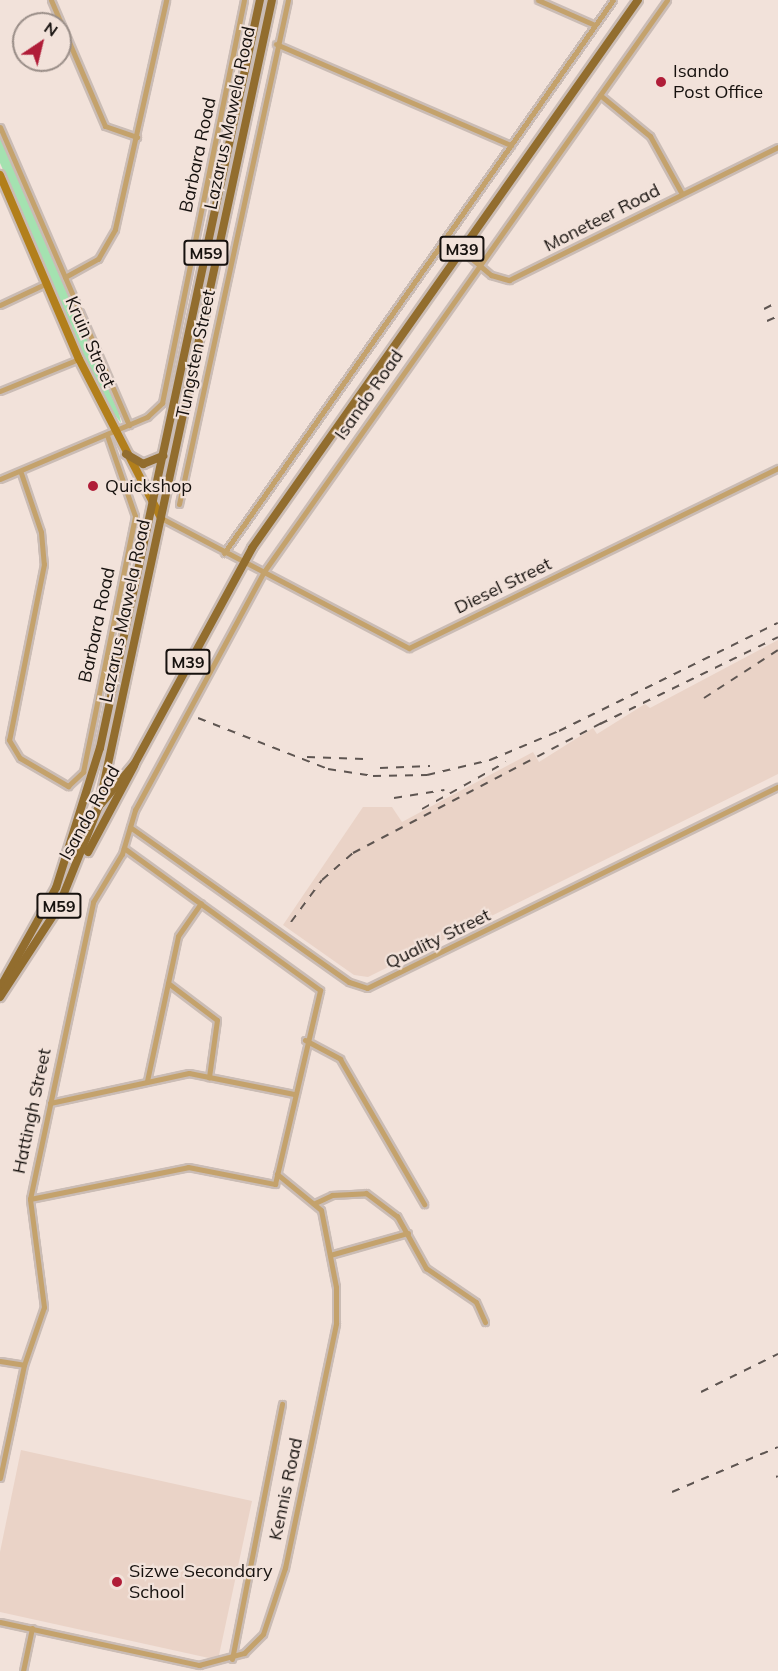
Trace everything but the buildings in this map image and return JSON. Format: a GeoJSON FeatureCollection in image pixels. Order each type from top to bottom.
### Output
{"type":"FeatureCollection","features":[{"type":"Feature","properties":{"kind":"main road","name":"Lazarus Mawela Road"},"geometry":{"type":"LineString","coordinates":[[0,988],[46,910],[67,857],[107,719],[260,0]]}},
{"type":"Feature","properties":{"kind":"main road","name":"Lazarus Mawela Road"},"geometry":{"type":"LineString","coordinates":[[0,997],[44,934],[73,878],[99,806],[272,0]]}},
{"type":"Feature","properties":{"kind":"main road","name":"Isando Road"},"geometry":{"type":"LineString","coordinates":[[73,878],[244,562],[638,0]]}},
{"type":"Feature","properties":{"kind":"main road","name":"Kruin Street"},"geometry":{"type":"LineString","coordinates":[[0,176],[79,359],[152,507],[161,518]]}},
{"type":"Feature","properties":{"kind":"main road"},"geometry":{"type":"LineString","coordinates":[[126,454],[143,464],[163,456]]}},
{"type":"Feature","properties":{"kind":"main road","name":"Isando Road"},"geometry":{"type":"LineString","coordinates":[[99,806],[135,763]]}},
{"type":"Feature","properties":{"kind":"main road","name":"M39"},"geometry":{"type":"LineString","coordinates":[[67,857],[99,806]]}},
{"type":"Feature","properties":{"kind":"street"},"geometry":{"type":"LineString","coordinates":[[51,0],[105,126],[137,137]]}},
{"type":"Feature","properties":{"kind":"street"},"geometry":{"type":"LineString","coordinates":[[65,277],[94,263],[108,246],[137,137],[166,0]]}},
{"type":"Feature","properties":{"kind":"street","name":"Barbara Road"},"geometry":{"type":"LineString","coordinates":[[0,479],[21,473],[153,415],[162,403],[244,0]]}},
{"type":"Feature","properties":{"kind":"street","name":"Tungsten Street"},"geometry":{"type":"LineString","coordinates":[[179,504],[276,44],[288,0]]}},
{"type":"Feature","properties":{"kind":"street"},"geometry":{"type":"LineString","coordinates":[[538,0],[595,25]]}},
{"type":"Feature","properties":{"kind":"street","name":"Isando Road"},"geometry":{"type":"LineString","coordinates":[[224,553],[613,0]]}},
{"type":"Feature","properties":{"kind":"street","name":"Isando Road"},"geometry":{"type":"LineString","coordinates":[[130,827],[263,573],[667,0]]}},
{"type":"Feature","properties":{"kind":"street"},"geometry":{"type":"LineString","coordinates":[[276,44],[511,145]]}},
{"type":"Feature","properties":{"kind":"street"},"geometry":{"type":"LineString","coordinates":[[600,95],[650,136],[682,194]]}},
{"type":"Feature","properties":{"kind":"street","name":"Kruin Street"},"geometry":{"type":"LineString","coordinates":[[0,127],[129,425]]}},
{"type":"Feature","properties":{"kind":"street","name":"Moneteer Road"},"geometry":{"type":"LineString","coordinates":[[446,237],[497,279],[514,279],[778,147]]}},
{"type":"Feature","properties":{"kind":"street"},"geometry":{"type":"LineString","coordinates":[[0,305],[47,283]]}},
{"type":"Feature","properties":{"kind":"street"},"geometry":{"type":"LineString","coordinates":[[0,391],[79,359]]}},
{"type":"Feature","properties":{"kind":"street","name":"Barbara Road"},"geometry":{"type":"LineString","coordinates":[[21,473],[41,532],[44,564],[9,740],[20,758],[56,783],[73,785],[83,772],[135,516],[107,435]]}},
{"type":"Feature","properties":{"kind":"street","name":"Diesel Street"},"geometry":{"type":"LineString","coordinates":[[244,562],[393,645],[414,648],[778,468]]}},
{"type":"Feature","properties":{"kind":"street"},"geometry":{"type":"LineString","coordinates":[[161,518],[244,562]]}},
{"type":"Feature","properties":{"kind":"street","name":"Quality Street"},"geometry":{"type":"LineString","coordinates":[[130,827],[349,982],[367,988],[778,787]]}},
{"type":"Feature","properties":{"kind":"street","name":"Hattingh Street"},"geometry":{"type":"LineString","coordinates":[[0,1478],[24,1365],[44,1301],[30,1199],[93,902],[124,848],[130,827]]}},
{"type":"Feature","properties":{"kind":"street"},"geometry":{"type":"LineString","coordinates":[[30,1199],[193,1167],[275,1184],[305,1040],[320,996],[315,984],[124,848]]}},
{"type":"Feature","properties":{"kind":"street"},"geometry":{"type":"LineString","coordinates":[[147,1081],[178,936],[201,903]]}},
{"type":"Feature","properties":{"kind":"street"},"geometry":{"type":"LineString","coordinates":[[168,983],[219,1023],[209,1077]]}},
{"type":"Feature","properties":{"kind":"street"},"geometry":{"type":"LineString","coordinates":[[305,1040],[340,1059],[424,1204]]}},
{"type":"Feature","properties":{"kind":"street"},"geometry":{"type":"LineString","coordinates":[[50,1103],[189,1073],[294,1094]]}},
{"type":"Feature","properties":{"kind":"street"},"geometry":{"type":"LineString","coordinates":[[277,1174],[315,1203],[332,1195],[366,1193],[397,1216],[426,1269],[476,1302],[485,1322]]}},
{"type":"Feature","properties":{"kind":"street","name":"Kennis Road"},"geometry":{"type":"LineString","coordinates":[[232,1659],[254,1645],[275,1607],[336,1323],[330,1255],[315,1203]]}},
{"type":"Feature","properties":{"kind":"street"},"geometry":{"type":"LineString","coordinates":[[330,1255],[408,1233]]}},
{"type":"Feature","properties":{"kind":"street"},"geometry":{"type":"LineString","coordinates":[[0,1361],[24,1365]]}},
{"type":"Feature","properties":{"kind":"street"},"geometry":{"type":"LineString","coordinates":[[0,1622],[191,1663],[232,1659],[282,1404]]}},
{"type":"Feature","properties":{"kind":"street"},"geometry":{"type":"LineString","coordinates":[[23,1671],[32,1628]]}},
{"type":"Feature","properties":{"kind":"street"},"geometry":{"type":"LineString","coordinates":[[190,1671],[191,1663]]}},
{"type":"Feature","properties":{"kind":"shaded area"},"geometry":{"type":"Polygon","coordinates":[[[778,640],[778,774],[368,977],[354,975],[283,925],[363,807],[392,807],[402,822],[533,752],[539,762],[593,728],[597,734],[645,704],[650,708],[778,640]]]}},
{"type":"Feature","properties":{"kind":"shaded area","name":"Sizwe Secondary School"},"geometry":{"type":"Polygon","coordinates":[[[21,1450],[252,1501],[218,1660],[0,1612],[0,1552],[21,1450]]]}},
{"type":"Feature","properties":{"kind":"green space"},"geometry":{"type":"Polygon","coordinates":[[[0,137],[119,413],[121,423],[103,400],[0,163],[0,137]]]}},
{"type":"Feature","properties":{"kind":"railway"},"geometry":{"type":"LineString","coordinates":[[764,309],[778,302]]}},
{"type":"Feature","properties":{"kind":"railway"},"geometry":{"type":"LineString","coordinates":[[767,321],[778,316]]}},
{"type":"Feature","properties":{"kind":"railway"},"geometry":{"type":"LineString","coordinates":[[198,718],[328,769],[373,776],[427,775],[490,760],[559,731],[778,623]]}},
{"type":"Feature","properties":{"kind":"railway"},"geometry":{"type":"LineString","coordinates":[[600,724],[778,637]]}},
{"type":"Feature","properties":{"kind":"railway"},"geometry":{"type":"LineString","coordinates":[[704,698],[778,650]]}},
{"type":"Feature","properties":{"kind":"railway"},"geometry":{"type":"LineString","coordinates":[[291,922],[322,880],[353,853],[606,721]]}},
{"type":"Feature","properties":{"kind":"railway"},"geometry":{"type":"LineString","coordinates":[[307,757],[364,759]]}},
{"type":"Feature","properties":{"kind":"railway"},"geometry":{"type":"LineString","coordinates":[[422,809],[506,762]]}},
{"type":"Feature","properties":{"kind":"railway"},"geometry":{"type":"LineString","coordinates":[[380,768],[430,766]]}},
{"type":"Feature","properties":{"kind":"railway"},"geometry":{"type":"LineString","coordinates":[[394,798],[444,790]]}},
{"type":"Feature","properties":{"kind":"railway"},"geometry":{"type":"LineString","coordinates":[[701,1392],[778,1354]]}},
{"type":"Feature","properties":{"kind":"railway"},"geometry":{"type":"LineString","coordinates":[[672,1492],[778,1447]]}},
{"type":"Feature","properties":{"kind":"place","name":"Isando Post Office"},"geometry":{"type":"Point","coordinates":[661,82]}},
{"type":"Feature","properties":{"kind":"place","name":"Quickshop"},"geometry":{"type":"Point","coordinates":[93,486]}},
{"type":"Feature","properties":{"kind":"place","name":"Sizwe Secondary School"},"geometry":{"type":"Point","coordinates":[117,1582]}}]}
